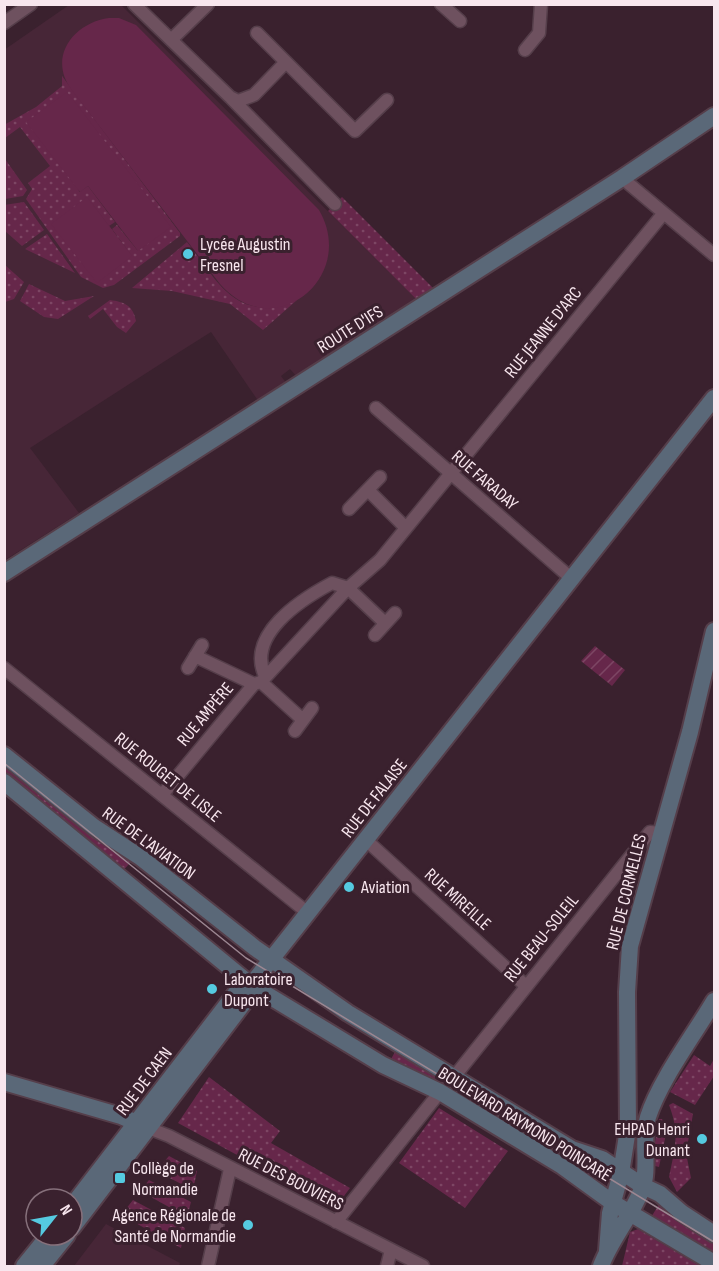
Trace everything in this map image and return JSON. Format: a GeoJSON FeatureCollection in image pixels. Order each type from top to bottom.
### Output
{"type":"FeatureCollection","features":[{"type":"Feature","properties":{"kind":"main road","name":"ROUTE D'IFS"},"geometry":{"type":"LineString","coordinates":[[4,573],[622,178],[714,116]]}},
{"type":"Feature","properties":{"kind":"main road","name":"RUE DE FALAISE"},"geometry":{"type":"LineString","coordinates":[[251,985],[714,398]]}},
{"type":"Feature","properties":{"kind":"main road","name":"RUE DE CORMELLES"},"geometry":{"type":"LineString","coordinates":[[604,1259],[628,1129],[627,992],[630,946],[714,631]]}},
{"type":"Feature","properties":{"kind":"main road","name":"RUE DE L'AVIATION"},"geometry":{"type":"LineString","coordinates":[[4,755],[94,827],[140,857],[272,959]]}},
{"type":"Feature","properties":{"kind":"main road"},"geometry":{"type":"LineString","coordinates":[[4,782],[251,985]]}},
{"type":"Feature","properties":{"kind":"main road","name":"BOULEVARD RAYMOND POINCARÉ"},"geometry":{"type":"LineString","coordinates":[[272,959],[348,1013],[572,1149],[602,1159],[621,1173],[660,1194],[682,1213],[714,1234]]}},
{"type":"Feature","properties":{"kind":"main road","name":"BOULEVARD RAYMOND POINCARÉ"},"geometry":{"type":"LineString","coordinates":[[251,985],[383,1065],[440,1092],[562,1166],[613,1203],[714,1263]]}},
{"type":"Feature","properties":{"kind":"main road","name":"RUE DE CAEN"},"geometry":{"type":"LineString","coordinates":[[84,1192],[142,1126],[236,993],[251,985]]}},
{"type":"Feature","properties":{"kind":"main road"},"geometry":{"type":"LineString","coordinates":[[604,1259],[631,1214],[643,1186],[645,1128],[654,1102],[714,1001]]}},
{"type":"Feature","properties":{"kind":"main road"},"geometry":{"type":"LineString","coordinates":[[4,1082],[121,1116],[142,1126],[84,1211]]}},
{"type":"Feature","properties":{"kind":"main road"},"geometry":{"type":"LineString","coordinates":[[24,1266],[39,1247]]}},
{"type":"Feature","properties":{"kind":"main road"},"geometry":{"type":"LineString","coordinates":[[42,1266],[57,1247]]}},
{"type":"Feature","properties":{"kind":"street"},"geometry":{"type":"LineString","coordinates":[[4,23],[31,4]]}},
{"type":"Feature","properties":{"kind":"street"},"geometry":{"type":"LineString","coordinates":[[134,4],[335,204]]}},
{"type":"Feature","properties":{"kind":"street"},"geometry":{"type":"LineString","coordinates":[[171,40],[208,4]]}},
{"type":"Feature","properties":{"kind":"street"},"geometry":{"type":"LineString","coordinates":[[441,4],[460,21]]}},
{"type":"Feature","properties":{"kind":"street"},"geometry":{"type":"LineString","coordinates":[[525,50],[539,33],[541,4]]}},
{"type":"Feature","properties":{"kind":"street"},"geometry":{"type":"LineString","coordinates":[[257,33],[355,131],[387,100]]}},
{"type":"Feature","properties":{"kind":"street"},"geometry":{"type":"LineString","coordinates":[[230,98],[238,102],[249,98],[286,62]]}},
{"type":"Feature","properties":{"kind":"street"},"geometry":{"type":"LineString","coordinates":[[622,178],[714,255]]}},
{"type":"Feature","properties":{"kind":"street","name":"RUE JEANNE D'ARC"},"geometry":{"type":"LineString","coordinates":[[451,474],[663,214]]}},
{"type":"Feature","properties":{"kind":"street","name":"RUE FARADAY"},"geometry":{"type":"LineString","coordinates":[[376,408],[572,579]]}},
{"type":"Feature","properties":{"kind":"street","name":"RUE AMPÈRE"},"geometry":{"type":"LineString","coordinates":[[162,795],[260,681],[348,588],[380,560],[451,474]]}},
{"type":"Feature","properties":{"kind":"street"},"geometry":{"type":"LineString","coordinates":[[349,508],[380,477]]}},
{"type":"Feature","properties":{"kind":"street"},"geometry":{"type":"LineString","coordinates":[[368,490],[406,528]]}},
{"type":"Feature","properties":{"kind":"street"},"geometry":{"type":"LineString","coordinates":[[260,681],[260,650],[280,621],[306,598],[332,583],[348,588],[385,623]]}},
{"type":"Feature","properties":{"kind":"street"},"geometry":{"type":"LineString","coordinates":[[375,635],[394,612]]}},
{"type":"Feature","properties":{"kind":"street"},"geometry":{"type":"LineString","coordinates":[[188,668],[202,645]]}},
{"type":"Feature","properties":{"kind":"street","name":"RUE AMPÈRE"},"geometry":{"type":"LineString","coordinates":[[195,656],[260,681],[303,720]]}},
{"type":"Feature","properties":{"kind":"street","name":"RUE ROUGET DE LISLE"},"geometry":{"type":"LineString","coordinates":[[4,668],[308,913]]}},
{"type":"Feature","properties":{"kind":"street"},"geometry":{"type":"LineString","coordinates":[[294,730],[312,708]]}},
{"type":"Feature","properties":{"kind":"street","name":"RUE BEAU-SOLEIL"},"geometry":{"type":"LineString","coordinates":[[454,1077],[650,832],[661,833]]}},
{"type":"Feature","properties":{"kind":"street","name":"RUE MIREILLE"},"geometry":{"type":"LineString","coordinates":[[366,840],[526,986]]}},
{"type":"Feature","properties":{"kind":"street"},"geometry":{"type":"LineString","coordinates":[[336,1222],[440,1092]]}},
{"type":"Feature","properties":{"kind":"street"},"geometry":{"type":"LineString","coordinates":[[628,1097],[638,1111],[646,1109],[654,1102]]}},
{"type":"Feature","properties":{"kind":"street","name":"RUE DES BOUVIERS"},"geometry":{"type":"LineString","coordinates":[[142,1126],[423,1266]]}},
{"type":"Feature","properties":{"kind":"street"},"geometry":{"type":"LineString","coordinates":[[207,1266],[230,1169]]}},
{"type":"Feature","properties":{"kind":"street"},"geometry":{"type":"LineString","coordinates":[[387,1266],[391,1250]]}},
{"type":"Feature","properties":{"kind":"shaded area","name":"Lycée Augustin Fresnel"},"geometry":{"type":"Polygon","coordinates":[[[69,5],[121,5],[417,300],[297,377],[290,369],[281,376],[287,384],[259,402],[211,332],[165,361],[30,448],[79,513],[5,560],[4,50],[69,5]]]}},
{"type":"Feature","properties":{"kind":"shaded area"},"geometry":{"type":"Polygon","coordinates":[[[109,18],[119,18],[136,25],[319,210],[328,235],[328,259],[319,279],[304,295],[285,305],[264,308],[241,301],[220,284],[71,89],[62,65],[63,54],[68,43],[85,27],[109,18]]]}},
{"type":"Feature","properties":{"kind":"shaded area"},"geometry":{"type":"Polygon","coordinates":[[[62,76],[180,233],[180,236],[114,285],[103,288],[81,277],[26,199],[32,189],[28,183],[50,166],[20,127],[5,138],[4,125],[36,107],[62,86],[62,76]],[[67,92],[79,192],[88,186],[115,222],[109,226],[132,256],[112,229],[117,225],[138,251],[67,92]]]}},
{"type":"Feature","properties":{"kind":"shaded area"},"geometry":{"type":"Polygon","coordinates":[[[67,92],[171,227],[138,251],[88,186],[80,192],[26,122],[67,92]]]}},
{"type":"Feature","properties":{"kind":"shaded area"},"geometry":{"type":"Polygon","coordinates":[[[5,159],[27,190],[23,196],[5,199],[5,159]]]}},
{"type":"Feature","properties":{"kind":"shaded area"},"geometry":{"type":"Polygon","coordinates":[[[87,197],[132,256],[97,283],[51,224],[87,197]]]}},
{"type":"Feature","properties":{"kind":"shaded area"},"geometry":{"type":"Polygon","coordinates":[[[342,197],[434,289],[417,300],[328,211],[342,197]]]}},
{"type":"Feature","properties":{"kind":"shaded area"},"geometry":{"type":"Polygon","coordinates":[[[24,202],[44,230],[22,246],[5,231],[4,205],[24,202]]]}},
{"type":"Feature","properties":{"kind":"shaded area"},"geometry":{"type":"Polygon","coordinates":[[[47,234],[75,273],[25,249],[47,234]]]}},
{"type":"Feature","properties":{"kind":"shaded area"},"geometry":{"type":"Polygon","coordinates":[[[187,242],[220,285],[231,296],[244,303],[259,307],[276,306],[297,300],[263,330],[230,304],[172,291],[132,288],[187,242]]]}},
{"type":"Feature","properties":{"kind":"shaded area"},"geometry":{"type":"Polygon","coordinates":[[[5,265],[24,282],[14,299],[5,302],[5,265]]]}},
{"type":"Feature","properties":{"kind":"shaded area"},"geometry":{"type":"Polygon","coordinates":[[[29,284],[65,301],[94,296],[58,319],[44,317],[20,301],[29,284]]]}},
{"type":"Feature","properties":{"kind":"shaded area"},"geometry":{"type":"Polygon","coordinates":[[[110,300],[124,303],[133,311],[136,321],[126,333],[117,327],[103,309],[90,319],[88,316],[110,300]]]}},
{"type":"Feature","properties":{"kind":"shaded area"},"geometry":{"type":"Polygon","coordinates":[[[595,646],[625,670],[612,686],[581,661],[595,646]]]}},
{"type":"Feature","properties":{"kind":"shaded area"},"geometry":{"type":"Polygon","coordinates":[[[4,759],[135,857],[122,872],[5,777],[4,759]]]}},
{"type":"Feature","properties":{"kind":"shaded area"},"geometry":{"type":"Polygon","coordinates":[[[398,1047],[596,1162],[586,1181],[388,1064],[398,1047]]]}},
{"type":"Feature","properties":{"kind":"shaded area"},"geometry":{"type":"Polygon","coordinates":[[[694,1055],[710,1066],[714,1059],[714,1076],[695,1105],[670,1092],[694,1055]]]}},
{"type":"Feature","properties":{"kind":"shaded area"},"geometry":{"type":"Polygon","coordinates":[[[209,1077],[280,1131],[271,1143],[350,1188],[335,1208],[178,1123],[209,1077]]]}},
{"type":"Feature","properties":{"kind":"shaded area"},"geometry":{"type":"Polygon","coordinates":[[[673,1103],[693,1114],[686,1153],[691,1178],[677,1192],[669,1177],[675,1141],[674,1124],[669,1105],[673,1103]]]}},
{"type":"Feature","properties":{"kind":"shaded area"},"geometry":{"type":"Polygon","coordinates":[[[439,1108],[508,1151],[465,1208],[399,1163],[439,1108]]]}},
{"type":"Feature","properties":{"kind":"shaded area"},"geometry":{"type":"Polygon","coordinates":[[[659,1119],[662,1119],[666,1134],[659,1167],[655,1166],[655,1142],[659,1119]]]}},
{"type":"Feature","properties":{"kind":"shaded area"},"geometry":{"type":"Polygon","coordinates":[[[169,1156],[197,1171],[193,1190],[156,1171],[169,1156]]]}},
{"type":"Feature","properties":{"kind":"shaded area"},"geometry":{"type":"Polygon","coordinates":[[[149,1180],[191,1202],[187,1217],[140,1191],[149,1180]]]}},
{"type":"Feature","properties":{"kind":"shaded area"},"geometry":{"type":"Polygon","coordinates":[[[133,1200],[185,1228],[181,1248],[121,1215],[133,1200]]]}},
{"type":"Feature","properties":{"kind":"shaded area"},"geometry":{"type":"Polygon","coordinates":[[[661,1201],[714,1238],[714,1254],[674,1229],[650,1219],[661,1201]]]}},
{"type":"Feature","properties":{"kind":"shaded area"},"geometry":{"type":"Polygon","coordinates":[[[106,1224],[180,1263],[179,1266],[74,1266],[106,1224]]]}},
{"type":"Feature","properties":{"kind":"shaded area"},"geometry":{"type":"Polygon","coordinates":[[[638,1229],[700,1266],[622,1266],[630,1232],[638,1229]]]}},
{"type":"Feature","properties":{"kind":"tram line"},"geometry":{"type":"LineString","coordinates":[[4,763],[246,958],[714,1242]]}},
{"type":"Feature","properties":{"kind":"place","name":"Lycée Augustin Fresnel"},"geometry":{"type":"Point","coordinates":[188,254]}},
{"type":"Feature","properties":{"kind":"place","name":"Aviation"},"geometry":{"type":"Point","coordinates":[349,887]}},
{"type":"Feature","properties":{"kind":"place","name":"Laboratoire Dupont"},"geometry":{"type":"Point","coordinates":[212,989]}},
{"type":"Feature","properties":{"kind":"place","name":"EHPAD Henri Dunant"},"geometry":{"type":"Point","coordinates":[702,1139]}},
{"type":"Feature","properties":{"kind":"place","name":"Collège de Normandie"},"geometry":{"type":"Point","coordinates":[120,1178]}},
{"type":"Feature","properties":{"kind":"place","name":"Agence Régionale de Santé de Normandie"},"geometry":{"type":"Point","coordinates":[248,1225]}}]}
